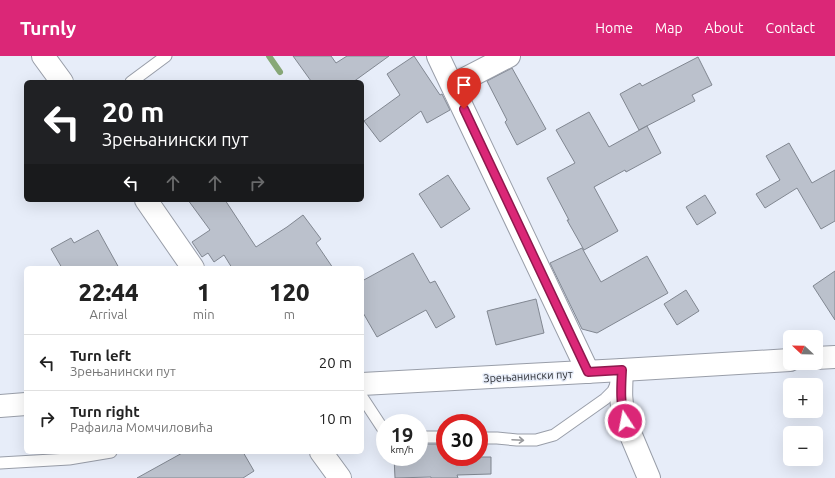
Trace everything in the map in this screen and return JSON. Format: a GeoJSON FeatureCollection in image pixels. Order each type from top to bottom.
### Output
{"type":"FeatureCollection","features":[{"type":"Feature","properties":{"kind":"street"},"geometry":{"type":"LineString","coordinates":[[43,56],[61,80]]}},
{"type":"Feature","properties":{"kind":"street"},"geometry":{"type":"LineString","coordinates":[[438,56],[588,372]]}},
{"type":"Feature","properties":{"kind":"street"},"geometry":{"type":"LineString","coordinates":[[453,85],[509,56]]}},
{"type":"Feature","properties":{"kind":"street"},"geometry":{"type":"LineString","coordinates":[[147,202],[192,266]]}},
{"type":"Feature","properties":{"kind":"street"},"geometry":{"type":"LineString","coordinates":[[823,358],[835,357]]}},
{"type":"Feature","properties":{"kind":"street","name":"Зрењанински пут"},"geometry":{"type":"LineString","coordinates":[[364,384],[783,360]]}},
{"type":"Feature","properties":{"kind":"street"},"geometry":{"type":"LineString","coordinates":[[622,370],[622,412],[649,478]]}},
{"type":"Feature","properties":{"kind":"street"},"geometry":{"type":"LineString","coordinates":[[0,406],[24,404]]}},
{"type":"Feature","properties":{"kind":"street"},"geometry":{"type":"LineString","coordinates":[[322,454],[340,478]]}},
{"type":"Feature","properties":{"kind":"lane"},"geometry":{"type":"LineString","coordinates":[[134,80],[166,56]]}},
{"type":"Feature","properties":{"kind":"lane"},"geometry":{"type":"LineString","coordinates":[[488,438],[536,440],[554,435],[582,417],[605,399],[614,389],[622,370]]}},
{"type":"Feature","properties":{"kind":"lane"},"geometry":{"type":"LineString","coordinates":[[364,400],[376,418]]}},
{"type":"Feature","properties":{"kind":"lane"},"geometry":{"type":"LineString","coordinates":[[0,463],[69,459],[99,454]]}},
{"type":"Feature","properties":{"kind":"building"},"geometry":{"type":"Polygon","coordinates":[[[293,56],[331,56],[336,63],[347,56],[389,56],[356,80],[310,80],[293,56]]]}},
{"type":"Feature","properties":{"kind":"building"},"geometry":{"type":"Polygon","coordinates":[[[414,56],[440,95],[442,94],[450,110],[427,123],[421,111],[380,142],[364,121],[400,95],[387,74],[414,56]]]}},
{"type":"Feature","properties":{"kind":"building"},"geometry":{"type":"Polygon","coordinates":[[[698,57],[712,85],[692,95],[695,101],[639,130],[620,94],[640,83],[642,86],[698,57]]]}},
{"type":"Feature","properties":{"kind":"building"},"geometry":{"type":"Polygon","coordinates":[[[512,68],[546,129],[517,145],[505,122],[507,120],[487,81],[512,68]]]}},
{"type":"Feature","properties":{"kind":"building"},"geometry":{"type":"Polygon","coordinates":[[[589,112],[609,147],[647,126],[661,153],[594,187],[618,231],[584,250],[567,220],[569,220],[547,178],[575,163],[556,130],[589,112]]]}},
{"type":"Feature","properties":{"kind":"building"},"geometry":{"type":"Polygon","coordinates":[[[789,143],[812,183],[835,170],[835,221],[821,229],[797,188],[765,208],[756,194],[780,180],[766,156],[789,143]]]}},
{"type":"Feature","properties":{"kind":"building"},"geometry":{"type":"Polygon","coordinates":[[[448,175],[470,209],[441,228],[419,194],[448,175]]]}},
{"type":"Feature","properties":{"kind":"building"},"geometry":{"type":"Polygon","coordinates":[[[705,195],[716,213],[697,225],[686,207],[705,195]]]}},
{"type":"Feature","properties":{"kind":"building"},"geometry":{"type":"Polygon","coordinates":[[[189,202],[226,202],[256,247],[303,215],[321,239],[316,243],[332,266],[231,266],[224,255],[214,262],[208,253],[202,257],[192,242],[210,230],[189,202]]]}},
{"type":"Feature","properties":{"kind":"building"},"geometry":{"type":"Polygon","coordinates":[[[98,230],[118,266],[61,266],[51,249],[71,238],[74,243],[98,230]]]}},
{"type":"Feature","properties":{"kind":"building"},"geometry":{"type":"Polygon","coordinates":[[[582,248],[601,282],[647,256],[668,293],[597,333],[582,329],[550,263],[582,248]]]}},
{"type":"Feature","properties":{"kind":"building"},"geometry":{"type":"Polygon","coordinates":[[[413,253],[430,283],[435,281],[455,317],[436,328],[426,310],[377,337],[364,314],[364,280],[413,253]]]}},
{"type":"Feature","properties":{"kind":"building"},"geometry":{"type":"Polygon","coordinates":[[[835,271],[835,320],[813,286],[835,271]]]}},
{"type":"Feature","properties":{"kind":"building"},"geometry":{"type":"Polygon","coordinates":[[[686,290],[699,311],[677,325],[664,304],[686,290]]]}},
{"type":"Feature","properties":{"kind":"building"},"geometry":{"type":"Polygon","coordinates":[[[536,299],[544,333],[496,345],[487,311],[536,299]]]}},
{"type":"Feature","properties":{"kind":"building"},"geometry":{"type":"Polygon","coordinates":[[[428,444],[436,444],[436,466],[488,466],[488,457],[491,457],[491,474],[457,475],[458,478],[395,478],[394,466],[428,466],[428,444]]]}},
{"type":"Feature","properties":{"kind":"building"},"geometry":{"type":"Polygon","coordinates":[[[180,454],[244,454],[254,471],[243,478],[137,478],[180,454]]]}},
{"type":"Feature","properties":{"kind":"waterway"},"geometry":{"type":"LineString","coordinates":[[269,56],[280,72]]}},
{"type":"Feature","properties":{"kind":"route"},"geometry":{"type":"LineString","coordinates":[[464,109],[588,372],[622,370],[621,398],[622,412],[625,421]]}}]}
